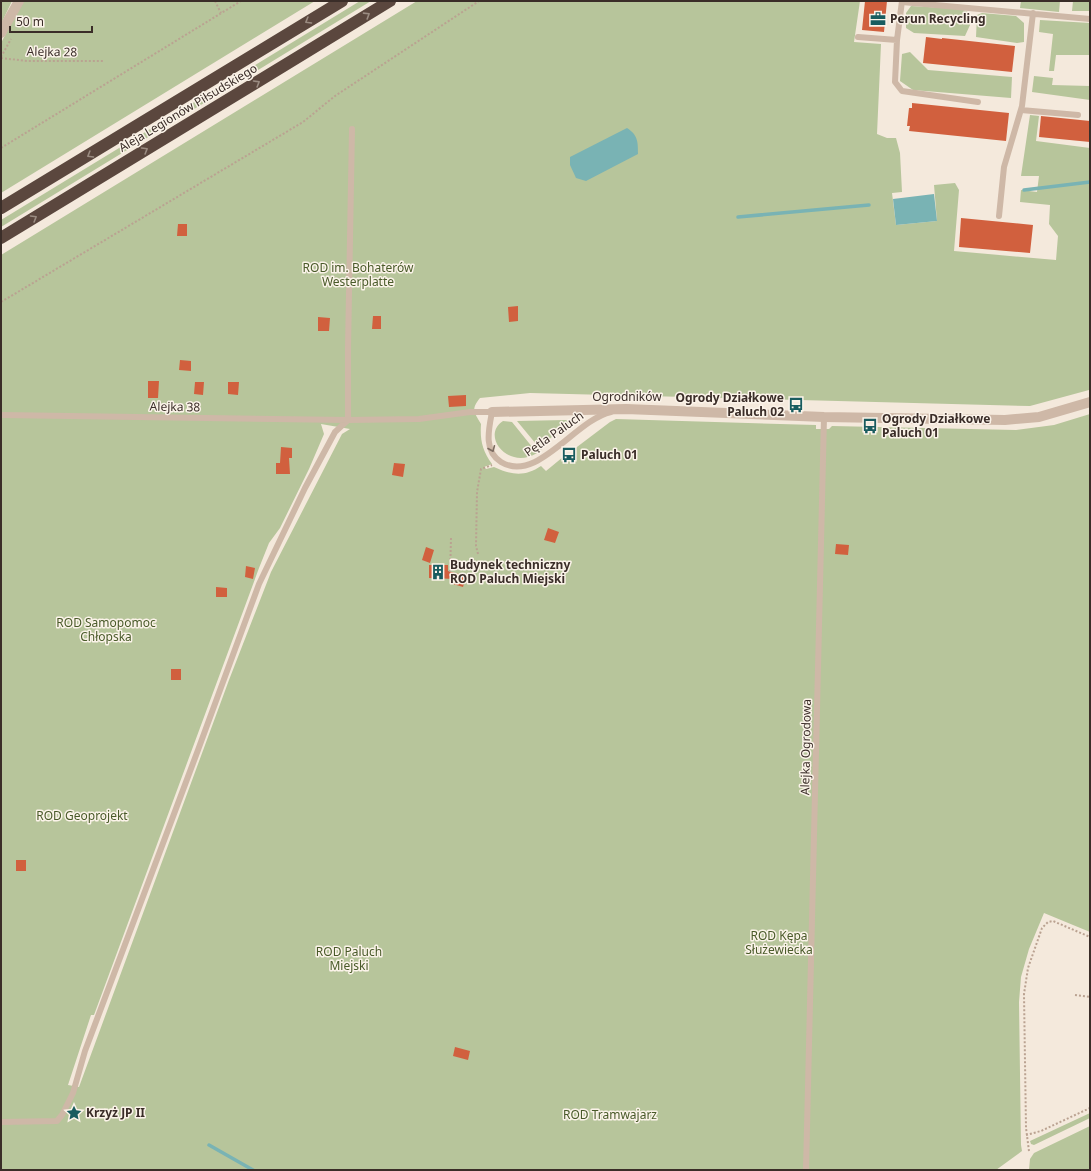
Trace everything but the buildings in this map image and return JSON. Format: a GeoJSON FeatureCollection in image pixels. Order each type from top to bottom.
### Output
{"type":"FeatureCollection","features":[{"type":"Feature","properties":{"kind":"highway","name":"Aleja Legionów Piłsudskiego"},"geometry":{"type":"LineString","coordinates":[[1,208],[342,1]]}},
{"type":"Feature","properties":{"kind":"highway","name":"Aleja Legionów Piłsudskiego"},"geometry":{"type":"LineString","coordinates":[[1,238],[390,1]]}},
{"type":"Feature","properties":{"kind":"street"},"geometry":{"type":"LineString","coordinates":[[1,33],[19,1]]}},
{"type":"Feature","properties":{"kind":"street","name":"Ogrodników"},"geometry":{"type":"LineString","coordinates":[[492,412],[626,409],[824,417],[1021,419],[1055,413],[1090,402]]}},
{"type":"Feature","properties":{"kind":"lane"},"geometry":{"type":"LineString","coordinates":[[978,102],[902,91],[895,82],[897,40],[902,1],[1090,19]]}},
{"type":"Feature","properties":{"kind":"lane"},"geometry":{"type":"LineString","coordinates":[[999,216],[1004,167],[1021,110],[1033,13]]}},
{"type":"Feature","properties":{"kind":"lane"},"geometry":{"type":"LineString","coordinates":[[858,37],[897,40]]}},
{"type":"Feature","properties":{"kind":"lane"},"geometry":{"type":"LineString","coordinates":[[1021,110],[1078,115]]}},
{"type":"Feature","properties":{"kind":"lane"},"geometry":{"type":"LineString","coordinates":[[1,1122],[57,1121],[62,1115],[73,1093],[85,1051],[198,750],[258,584],[304,488],[332,438],[341,425],[348,420],[352,129]]}},
{"type":"Feature","properties":{"kind":"lane","name":"Pętla Paluch"},"geometry":{"type":"LineString","coordinates":[[492,412],[488,435],[489,448],[499,461],[512,468],[525,467],[537,461],[593,419],[608,413],[626,409]]}},
{"type":"Feature","properties":{"kind":"lane","name":"Alejka 38"},"geometry":{"type":"LineString","coordinates":[[1,415],[348,420],[419,419],[473,412]]}},
{"type":"Feature","properties":{"kind":"lane","name":"Ogrodników"},"geometry":{"type":"LineString","coordinates":[[473,412],[492,412]]}},
{"type":"Feature","properties":{"kind":"lane","name":"Alejka Ogrodowa"},"geometry":{"type":"LineString","coordinates":[[806,1170],[824,417]]}},
{"type":"Feature","properties":{"kind":"path"},"geometry":{"type":"LineString","coordinates":[[216,1],[221,13]]}},
{"type":"Feature","properties":{"kind":"path"},"geometry":{"type":"LineString","coordinates":[[1,148],[241,1]]}},
{"type":"Feature","properties":{"kind":"path"},"geometry":{"type":"LineString","coordinates":[[1,302],[303,122],[335,96],[479,1]]}},
{"type":"Feature","properties":{"kind":"path","name":"Alejka 28"},"geometry":{"type":"LineString","coordinates":[[1,58],[27,61],[103,61]]}},
{"type":"Feature","properties":{"kind":"path"},"geometry":{"type":"LineString","coordinates":[[478,554],[476,546],[477,492],[481,469],[485,468]]}},
{"type":"Feature","properties":{"kind":"path"},"geometry":{"type":"LineString","coordinates":[[450,576],[451,538]]}},
{"type":"Feature","properties":{"kind":"path"},"geometry":{"type":"LineString","coordinates":[[1029,1151],[1026,1135],[1024,994],[1028,968],[1042,928],[1048,922],[1053,921],[1090,937]]}},
{"type":"Feature","properties":{"kind":"path"},"geometry":{"type":"LineString","coordinates":[[1075,995],[1090,997]]}},
{"type":"Feature","properties":{"kind":"path"},"geometry":{"type":"LineString","coordinates":[[1026,1135],[1041,1131],[1090,1108]]}},
{"type":"Feature","properties":{"kind":"green space"},"geometry":{"type":"Polygon","coordinates":[[[1,1],[12,1],[1,24],[1,1]]]}},
{"type":"Feature","properties":{"kind":"green space"},"geometry":{"type":"Polygon","coordinates":[[[23,1],[315,1],[1,193],[1,43],[23,1]]]}},
{"type":"Feature","properties":{"kind":"green space"},"geometry":{"type":"Polygon","coordinates":[[[360,1],[371,1],[1,227],[1,220],[360,1]]]}},
{"type":"Feature","properties":{"kind":"green space"},"geometry":{"type":"Polygon","coordinates":[[[417,1],[860,1],[854,42],[881,44],[877,134],[887,138],[896,138],[900,153],[902,192],[892,193],[896,225],[937,221],[934,185],[955,183],[959,190],[954,251],[1056,260],[1058,236],[1049,224],[1050,205],[1020,202],[1021,190],[1037,192],[1039,176],[1021,176],[1030,115],[1039,116],[1036,141],[1090,148],[1089,390],[1030,406],[530,393],[480,398],[474,409],[475,414],[481,424],[482,445],[492,464],[484,467],[486,469],[494,467],[506,472],[518,474],[535,470],[541,466],[546,471],[563,457],[566,461],[575,454],[573,450],[616,419],[816,425],[816,429],[829,429],[832,426],[1016,430],[1054,425],[1090,414],[1090,932],[1044,913],[1029,949],[1021,977],[1019,1002],[1022,1151],[996,1170],[1,1170],[1,255],[417,1]],[[321,424],[324,434],[309,469],[280,528],[269,543],[94,1015],[91,1015],[68,1085],[79,1087],[229,680],[271,572],[342,434],[350,429],[321,424]]]}},
{"type":"Feature","properties":{"kind":"green space"},"geometry":{"type":"Polygon","coordinates":[[[1021,1],[1060,1],[1059,12],[1020,8],[1021,1]]]}},
{"type":"Feature","properties":{"kind":"green space"},"geometry":{"type":"Polygon","coordinates":[[[1073,1],[1090,1],[1090,11],[1072,11],[1073,1]]]}},
{"type":"Feature","properties":{"kind":"green space"},"geometry":{"type":"Polygon","coordinates":[[[911,6],[961,9],[968,12],[970,25],[965,36],[914,33],[906,28],[906,13],[911,6]]]}},
{"type":"Feature","properties":{"kind":"green space"},"geometry":{"type":"Polygon","coordinates":[[[982,13],[1016,16],[1024,23],[1024,42],[1017,43],[976,37],[977,15],[982,13]]]}},
{"type":"Feature","properties":{"kind":"green space"},"geometry":{"type":"Polygon","coordinates":[[[1040,20],[1090,23],[1090,55],[1056,55],[1054,71],[1049,71],[1053,34],[1039,32],[1040,20]]]}},
{"type":"Feature","properties":{"kind":"green space"},"geometry":{"type":"Polygon","coordinates":[[[910,52],[928,70],[1012,77],[1011,98],[913,90],[900,81],[902,54],[910,52]]]}},
{"type":"Feature","properties":{"kind":"green space"},"geometry":{"type":"Polygon","coordinates":[[[1034,76],[1053,78],[1052,85],[1090,86],[1090,100],[1032,92],[1034,76]]]}},
{"type":"Feature","properties":{"kind":"green space"},"geometry":{"type":"Polygon","coordinates":[[[566,420],[573,426],[554,435],[541,450],[517,421],[566,420]]]}},
{"type":"Feature","properties":{"kind":"green space"},"geometry":{"type":"Polygon","coordinates":[[[503,421],[512,422],[537,453],[527,457],[517,458],[508,455],[501,449],[496,442],[495,435],[497,427],[503,421]]]}},
{"type":"Feature","properties":{"kind":"green space"},"geometry":{"type":"Polygon","coordinates":[[[1090,1113],[1090,1118],[1034,1145],[1031,1144],[1030,1141],[1090,1113]]]}},
{"type":"Feature","properties":{"kind":"green space"},"geometry":{"type":"Polygon","coordinates":[[[1090,1126],[1090,1170],[1029,1170],[1030,1159],[1034,1153],[1090,1126]]]}},
{"type":"Feature","properties":{"kind":"water"},"geometry":{"type":"Polygon","coordinates":[[[627,128],[637,139],[638,154],[586,181],[576,178],[570,165],[570,157],[627,128]]]}},
{"type":"Feature","properties":{"kind":"water"},"geometry":{"type":"Polygon","coordinates":[[[934,194],[937,221],[896,225],[893,199],[934,194]]]}},
{"type":"Feature","properties":{"kind":"waterway"},"geometry":{"type":"LineString","coordinates":[[1024,190],[1090,182]]}},
{"type":"Feature","properties":{"kind":"waterway"},"geometry":{"type":"LineString","coordinates":[[738,217],[869,205]]}},
{"type":"Feature","properties":{"kind":"waterway"},"geometry":{"type":"LineString","coordinates":[[209,1145],[253,1170]]}},
{"type":"Feature","properties":{"kind":"place","name":"Perun Recycling"},"geometry":{"type":"Point","coordinates":[878,19]}},
{"type":"Feature","properties":{"kind":"place","name":"Ogrody Działkowe Paluch 02"},"geometry":{"type":"Point","coordinates":[796,405]}},
{"type":"Feature","properties":{"kind":"place","name":"Ogrody Działkowe Paluch 01"},"geometry":{"type":"Point","coordinates":[870,426]}},
{"type":"Feature","properties":{"kind":"place","name":"Paluch 01"},"geometry":{"type":"Point","coordinates":[569,455]}},
{"type":"Feature","properties":{"kind":"place","name":"Budynek techniczny ROD Paluch Miejski"},"geometry":{"type":"Point","coordinates":[438,572]}},
{"type":"Feature","properties":{"kind":"place","name":"Krzyż JP II"},"geometry":{"type":"Point","coordinates":[74,1113]}},
{"type":"Feature","properties":{"kind":"park label","name":"ROD im. Bohaterów Westerplatte"},"geometry":{"type":"Point","coordinates":[358,275]}},
{"type":"Feature","properties":{"kind":"park label","name":"ROD Samopomoc Chłopska"},"geometry":{"type":"Point","coordinates":[106,630]}},
{"type":"Feature","properties":{"kind":"park label","name":"ROD Geoprojekt"},"geometry":{"type":"Point","coordinates":[82,816]}},
{"type":"Feature","properties":{"kind":"park label","name":"ROD Kępa Służewiecka"},"geometry":{"type":"Point","coordinates":[779,943]}},
{"type":"Feature","properties":{"kind":"park label","name":"ROD Paluch Miejski"},"geometry":{"type":"Point","coordinates":[349,959]}},
{"type":"Feature","properties":{"kind":"park label","name":"ROD Tramwajarz"},"geometry":{"type":"Point","coordinates":[610,1115]}}]}
